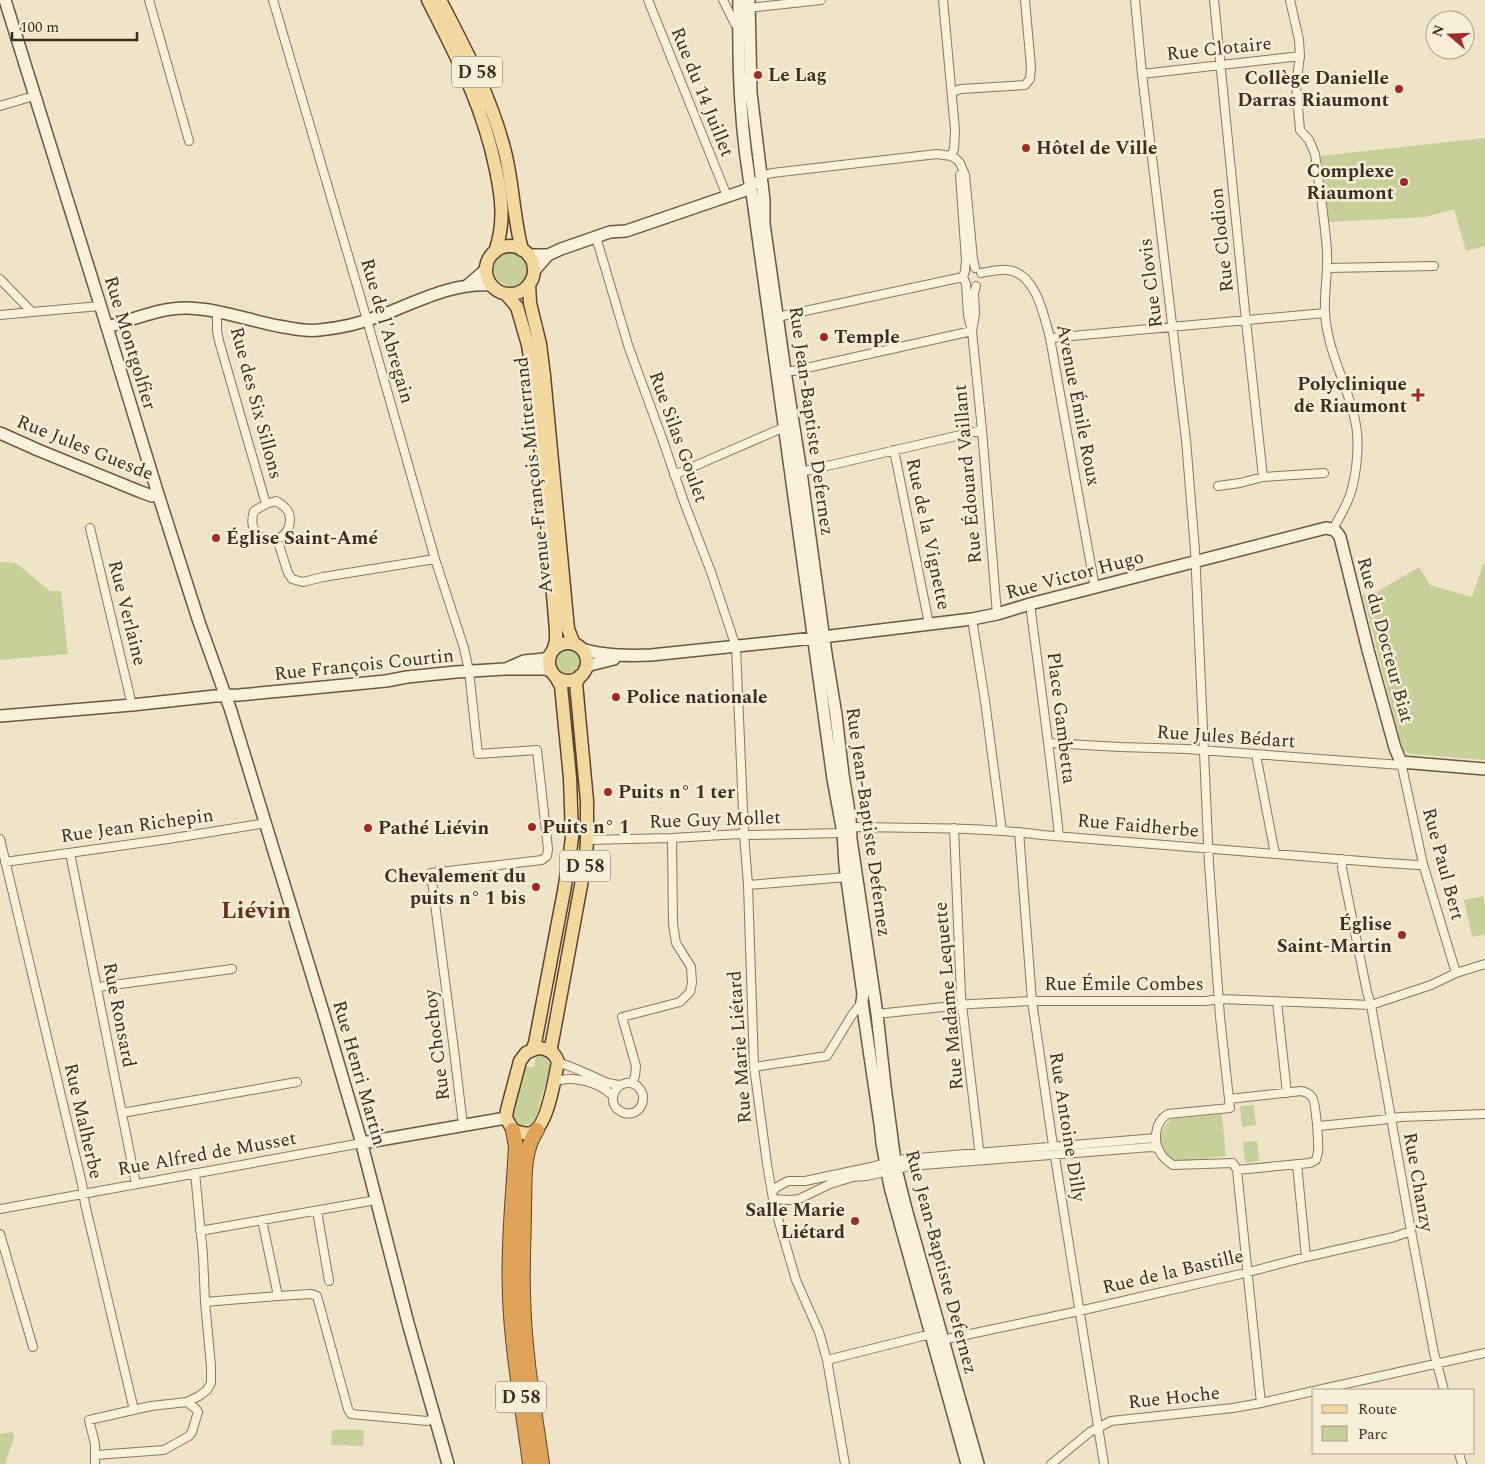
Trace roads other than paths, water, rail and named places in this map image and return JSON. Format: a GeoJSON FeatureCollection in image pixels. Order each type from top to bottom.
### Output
{"type":"FeatureCollection","features":[{"type":"Feature","properties":{"kind":"highway","name":"D 58"},"geometry":{"type":"LineString","coordinates":[[510,1124],[516,1147],[510,1244],[510,1296],[517,1373],[530,1464]]}},
{"type":"Feature","properties":{"kind":"highway","name":"D 58"},"geometry":{"type":"LineString","coordinates":[[537,1130],[532,1138],[526,1166],[522,1249],[523,1296],[531,1384],[542,1464]]}},
{"type":"Feature","properties":{"kind":"main road","name":"D 58"},"geometry":{"type":"LineString","coordinates":[[428,0],[461,65],[479,106],[491,144],[502,206],[500,239],[495,252]]}},
{"type":"Feature","properties":{"kind":"main road","name":"D 58"},"geometry":{"type":"LineString","coordinates":[[440,0],[484,87],[499,131],[510,177],[515,217],[525,252]]}},
{"type":"Feature","properties":{"kind":"main road"},"geometry":{"type":"LineString","coordinates":[[510,246],[525,252],[532,260],[534,271],[530,284],[522,291],[516,293],[506,294],[500,292],[492,285],[487,276],[489,261],[495,252],[510,246]]}},
{"type":"Feature","properties":{"kind":"main road","name":"Avenue François Mitterrand"},"geometry":{"type":"LineString","coordinates":[[530,284],[530,303],[540,344],[544,376],[562,630]]}},
{"type":"Feature","properties":{"kind":"main road","name":"Avenue François Mitterrand"},"geometry":{"type":"LineString","coordinates":[[506,294],[517,308],[528,345],[536,396],[562,630]]}},
{"type":"Feature","properties":{"kind":"main road"},"geometry":{"type":"LineString","coordinates":[[562,630],[578,646],[586,658],[583,673],[568,681],[562,680],[554,674],[548,664],[562,630]]}},
{"type":"Feature","properties":{"kind":"main road"},"geometry":{"type":"LineString","coordinates":[[552,652],[560,644],[567,643],[578,646]]}},
{"type":"Feature","properties":{"kind":"main road","name":"D 58"},"geometry":{"type":"LineString","coordinates":[[555,1057],[553,1037],[586,858],[587,801],[576,683],[583,673]]}},
{"type":"Feature","properties":{"kind":"main road","name":"D 58"},"geometry":{"type":"LineString","coordinates":[[532,1050],[535,1043],[570,861],[572,837],[570,778],[561,686],[554,674]]}},
{"type":"Feature","properties":{"kind":"main road"},"geometry":{"type":"LineString","coordinates":[[543,1048],[555,1057],[553,1083],[547,1108],[537,1130],[533,1133],[525,1134],[510,1124],[510,1096],[520,1061],[523,1056],[532,1050],[543,1048]]}},
{"type":"Feature","properties":{"kind":"street","name":"Rue Montgolfier"},"geometry":{"type":"LineString","coordinates":[[4,0],[201,630],[226,696]]}},
{"type":"Feature","properties":{"kind":"street"},"geometry":{"type":"LineString","coordinates":[[149,0],[189,141]]}},
{"type":"Feature","properties":{"kind":"street","name":"Rue de l'Abregain"},"geometry":{"type":"LineString","coordinates":[[273,0],[435,559],[464,648],[469,672]]}},
{"type":"Feature","properties":{"kind":"street","name":"Rue du 14 Juillet"},"geometry":{"type":"LineString","coordinates":[[648,0],[727,196]]}},
{"type":"Feature","properties":{"kind":"street"},"geometry":{"type":"LineString","coordinates":[[723,0],[735,24],[740,25]]}},
{"type":"Feature","properties":{"kind":"street","name":"Rue Jean-Baptiste Defernez"},"geometry":{"type":"LineString","coordinates":[[740,0],[742,127],[746,161],[788,425],[847,830],[847,878],[863,994],[862,1002],[891,1166],[937,1338],[968,1464]]}},
{"type":"Feature","properties":{"kind":"street"},"geometry":{"type":"LineString","coordinates":[[749,4],[821,0]]}},
{"type":"Feature","properties":{"kind":"street"},"geometry":{"type":"LineString","coordinates":[[943,0],[955,143],[951,156]]}},
{"type":"Feature","properties":{"kind":"street"},"geometry":{"type":"LineString","coordinates":[[952,92],[961,89],[1025,85],[1030,79],[1031,67],[1025,0]]}},
{"type":"Feature","properties":{"kind":"street","name":"Rue Clovis"},"geometry":{"type":"LineString","coordinates":[[1135,0],[1142,74],[1186,440],[1196,562],[1208,849],[1219,1000],[1230,1108],[1168,1114],[1157,1125],[1156,1138]]}},
{"type":"Feature","properties":{"kind":"street","name":"Rue Clodion"},"geometry":{"type":"LineString","coordinates":[[1214,0],[1263,478]]}},
{"type":"Feature","properties":{"kind":"street"},"geometry":{"type":"LineString","coordinates":[[1290,0],[1300,40],[1296,85],[1300,130],[1309,140],[1315,154],[1327,250],[1325,313],[1332,347],[1355,419],[1358,439],[1351,495],[1332,529]]}},
{"type":"Feature","properties":{"kind":"street","name":"Rue Jean-Baptiste Defernez"},"geometry":{"type":"LineString","coordinates":[[749,4],[751,93],[764,200],[764,224],[784,371],[788,425],[801,472],[818,638]]}},
{"type":"Feature","properties":{"kind":"street","name":"Rue Clotaire"},"geometry":{"type":"LineString","coordinates":[[1142,74],[1300,56]]}},
{"type":"Feature","properties":{"kind":"street"},"geometry":{"type":"LineString","coordinates":[[0,106],[34,96]]}},
{"type":"Feature","properties":{"kind":"street"},"geometry":{"type":"LineString","coordinates":[[525,252],[542,256],[548,255],[610,232],[626,231],[750,187],[760,176],[772,173],[937,154],[951,156],[960,162],[965,175],[973,259],[980,282],[976,286],[971,286],[965,277]]}},
{"type":"Feature","properties":{"kind":"street","name":"Rue Édouard Vaillant"},"geometry":{"type":"LineString","coordinates":[[960,162],[968,315],[972,331],[982,430],[997,614]]}},
{"type":"Feature","properties":{"kind":"street","name":"Rue Silas Goulet"},"geometry":{"type":"LineString","coordinates":[[596,237],[629,348],[711,572],[736,647]]}},
{"type":"Feature","properties":{"kind":"street"},"geometry":{"type":"LineString","coordinates":[[534,271],[548,255]]}},
{"type":"Feature","properties":{"kind":"street"},"geometry":{"type":"LineString","coordinates":[[468,285],[487,266]]}},
{"type":"Feature","properties":{"kind":"street"},"geometry":{"type":"LineString","coordinates":[[1327,268],[1434,266]]}},
{"type":"Feature","properties":{"kind":"street"},"geometry":{"type":"LineString","coordinates":[[965,277],[968,269],[978,271]]}},
{"type":"Feature","properties":{"kind":"street","name":"Avenue Émile Roux"},"geometry":{"type":"LineString","coordinates":[[978,271],[1008,270],[1023,276],[1036,294],[1043,310],[1050,338],[1095,588]]}},
{"type":"Feature","properties":{"kind":"street"},"geometry":{"type":"LineString","coordinates":[[777,317],[965,277]]}},
{"type":"Feature","properties":{"kind":"street"},"geometry":{"type":"LineString","coordinates":[[0,279],[32,312]]}},
{"type":"Feature","properties":{"kind":"street"},"geometry":{"type":"LineString","coordinates":[[107,327],[155,313],[190,308],[217,311],[258,322],[305,331],[318,330],[367,321],[468,285],[492,285]]}},
{"type":"Feature","properties":{"kind":"street","name":"Rue Édouard Vaillant"},"geometry":{"type":"LineString","coordinates":[[972,331],[976,286]]}},
{"type":"Feature","properties":{"kind":"street"},"geometry":{"type":"LineString","coordinates":[[0,315],[100,306]]}},
{"type":"Feature","properties":{"kind":"street","name":"Rue des Six Sillons"},"geometry":{"type":"LineString","coordinates":[[217,311],[219,341],[266,504]]}},
{"type":"Feature","properties":{"kind":"street"},"geometry":{"type":"LineString","coordinates":[[1050,338],[1325,313]]}},
{"type":"Feature","properties":{"kind":"street"},"geometry":{"type":"LineString","coordinates":[[784,371],[793,371],[972,331]]}},
{"type":"Feature","properties":{"kind":"street"},"geometry":{"type":"LineString","coordinates":[[674,475],[788,425]]}},
{"type":"Feature","properties":{"kind":"street"},"geometry":{"type":"LineString","coordinates":[[801,472],[982,430]]}},
{"type":"Feature","properties":{"kind":"street","name":"Rue Jules Guesde"},"geometry":{"type":"LineString","coordinates":[[0,433],[141,492],[152,496],[158,494]]}},
{"type":"Feature","properties":{"kind":"street","name":"Rue de la Vignette"},"geometry":{"type":"LineString","coordinates":[[894,450],[929,624]]}},
{"type":"Feature","properties":{"kind":"street"},"geometry":{"type":"LineString","coordinates":[[1218,486],[1263,478],[1324,473]]}},
{"type":"Feature","properties":{"kind":"street"},"geometry":{"type":"LineString","coordinates":[[276,501],[285,507],[290,516],[290,526],[285,534],[277,539],[269,540],[262,538],[252,526],[251,518],[254,511],[266,504],[276,501]]}},
{"type":"Feature","properties":{"kind":"street","name":"Rue Verlaine"},"geometry":{"type":"LineString","coordinates":[[90,528],[132,705]]}},
{"type":"Feature","properties":{"kind":"street","name":"Rue Victor Hugo"},"geometry":{"type":"LineString","coordinates":[[818,638],[997,614],[1326,528],[1332,529]]}},
{"type":"Feature","properties":{"kind":"street","name":"Rue du Docteur Biat"},"geometry":{"type":"LineString","coordinates":[[1332,529],[1337,531],[1340,537],[1395,748],[1401,763]]}},
{"type":"Feature","properties":{"kind":"street"},"geometry":{"type":"LineString","coordinates":[[277,539],[288,573],[292,579],[303,582],[435,559]]}},
{"type":"Feature","properties":{"kind":"street","name":"Place Gambetta"},"geometry":{"type":"LineString","coordinates":[[1030,604],[1059,836]]}},
{"type":"Feature","properties":{"kind":"street"},"geometry":{"type":"LineString","coordinates":[[972,618],[1002,830]]}},
{"type":"Feature","properties":{"kind":"street"},"geometry":{"type":"LineString","coordinates":[[583,673],[590,665],[637,656],[818,638]]}},
{"type":"Feature","properties":{"kind":"street"},"geometry":{"type":"LineString","coordinates":[[578,646],[599,654],[637,656]]}},
{"type":"Feature","properties":{"kind":"street","name":"Rue Marie Liétard"},"geometry":{"type":"LineString","coordinates":[[736,647],[748,885],[754,1066],[773,1196],[796,1280],[819,1332],[827,1360],[845,1464]]}},
{"type":"Feature","properties":{"kind":"street"},"geometry":{"type":"LineString","coordinates":[[505,669],[524,661],[545,659],[552,652]]}},
{"type":"Feature","properties":{"kind":"street"},"geometry":{"type":"LineString","coordinates":[[505,669],[545,669],[554,674]]}},
{"type":"Feature","properties":{"kind":"street","name":"Rue François Courtin"},"geometry":{"type":"LineString","coordinates":[[0,716],[350,685],[407,677],[505,669]]}},
{"type":"Feature","properties":{"kind":"street","name":"Rue Chochoy"},"geometry":{"type":"LineString","coordinates":[[463,1125],[431,873],[542,860],[547,856],[548,848],[537,750],[478,754],[469,672]]}},
{"type":"Feature","properties":{"kind":"street","name":"Rue Henri Martin"},"geometry":{"type":"LineString","coordinates":[[226,696],[326,1018],[362,1143],[408,1324],[448,1464]]}},
{"type":"Feature","properties":{"kind":"street","name":"Rue Jules Bédart"},"geometry":{"type":"LineString","coordinates":[[1049,744],[1203,750],[1256,755],[1401,763]]}},
{"type":"Feature","properties":{"kind":"street"},"geometry":{"type":"LineString","coordinates":[[1256,755],[1275,854]]}},
{"type":"Feature","properties":{"kind":"street"},"geometry":{"type":"LineString","coordinates":[[1401,763],[1485,769]]}},
{"type":"Feature","properties":{"kind":"street","name":"Rue Paul Bert"},"geometry":{"type":"LineString","coordinates":[[1401,763],[1423,864],[1456,973]]}},
{"type":"Feature","properties":{"kind":"street","name":"Rue Jean Richepin"},"geometry":{"type":"LineString","coordinates":[[9,861],[168,839],[265,822]]}},
{"type":"Feature","properties":{"kind":"street","name":"Rue Faidherbe"},"geometry":{"type":"LineString","coordinates":[[847,830],[954,828],[1002,830],[1208,849],[1423,864]]}},
{"type":"Feature","properties":{"kind":"street","name":"Rue Madame Lequette"},"geometry":{"type":"LineString","coordinates":[[954,828],[962,1006],[980,1156]]}},
{"type":"Feature","properties":{"kind":"street","name":"Rue Jean-Baptiste Defernez"},"geometry":{"type":"LineString","coordinates":[[847,830],[851,841],[877,1014],[891,1166]]}},
{"type":"Feature","properties":{"kind":"street","name":"Rue Guy Mollet"},"geometry":{"type":"LineString","coordinates":[[587,840],[847,830]]}},
{"type":"Feature","properties":{"kind":"street","name":"Rue Antoine Dilly"},"geometry":{"type":"LineString","coordinates":[[1019,832],[1032,1000],[1104,1464]]}},
{"type":"Feature","properties":{"kind":"street"},"geometry":{"type":"LineString","coordinates":[[632,1083],[636,1066],[622,1016],[680,1002],[690,992],[692,983],[691,966],[676,943],[673,924],[672,838]]}},
{"type":"Feature","properties":{"kind":"street","name":"Rue Malherbe"},"geometry":{"type":"LineString","coordinates":[[0,839],[9,861],[85,1204],[134,1410]]}},
{"type":"Feature","properties":{"kind":"street","name":"Rue Ronsard"},"geometry":{"type":"LineString","coordinates":[[70,853],[136,1184]]}},
{"type":"Feature","properties":{"kind":"street","name":"Rue Chanzy"},"geometry":{"type":"LineString","coordinates":[[1342,859],[1342,868],[1371,1005],[1411,1231],[1437,1364],[1444,1389]]}},
{"type":"Feature","properties":{"kind":"street"},"geometry":{"type":"LineString","coordinates":[[748,885],[847,878]]}},
{"type":"Feature","properties":{"kind":"street"},"geometry":{"type":"LineString","coordinates":[[1371,1005],[1485,964]]}},
{"type":"Feature","properties":{"kind":"street"},"geometry":{"type":"LineString","coordinates":[[98,987],[232,969]]}},
{"type":"Feature","properties":{"kind":"street","name":"Rue Émile Combes"},"geometry":{"type":"LineString","coordinates":[[877,1014],[1032,1000],[1219,1000],[1371,1005]]}},
{"type":"Feature","properties":{"kind":"street"},"geometry":{"type":"LineString","coordinates":[[754,1066],[827,1056],[862,1002]]}},
{"type":"Feature","properties":{"kind":"street"},"geometry":{"type":"LineString","coordinates":[[1277,1002],[1287,1093]]}},
{"type":"Feature","properties":{"kind":"street"},"geometry":{"type":"LineString","coordinates":[[555,1057],[606,1082],[620,1085]]}},
{"type":"Feature","properties":{"kind":"street"},"geometry":{"type":"LineString","coordinates":[[553,1083],[560,1079],[571,1078],[596,1084],[613,1096]]}},
{"type":"Feature","properties":{"kind":"street"},"geometry":{"type":"LineString","coordinates":[[122,1113],[297,1082]]}},
{"type":"Feature","properties":{"kind":"street"},"geometry":{"type":"LineString","coordinates":[[632,1083],[641,1090],[643,1102],[634,1113],[624,1113],[618,1110],[614,1104],[613,1096],[615,1089],[620,1085],[632,1083]]}},
{"type":"Feature","properties":{"kind":"street"},"geometry":{"type":"LineString","coordinates":[[891,1166],[858,1178],[853,1177],[830,1184],[799,1199],[790,1200],[773,1196],[777,1187],[788,1181],[805,1181],[891,1166],[910,1166],[980,1156],[1054,1150],[1156,1138],[1162,1157],[1173,1165],[1297,1164],[1310,1163],[1316,1160],[1319,1126],[1316,1119],[1314,1099],[1308,1093],[1301,1091],[1229,1099]]}},
{"type":"Feature","properties":{"kind":"street"},"geometry":{"type":"LineString","coordinates":[[1319,1126],[1400,1117],[1485,1114]]}},
{"type":"Feature","properties":{"kind":"street"},"geometry":{"type":"LineString","coordinates":[[362,1143],[463,1125],[510,1124]]}},
{"type":"Feature","properties":{"kind":"street","name":"Rue Alfred de Musset"},"geometry":{"type":"LineString","coordinates":[[0,1210],[362,1143]]}},
{"type":"Feature","properties":{"kind":"street"},"geometry":{"type":"LineString","coordinates":[[1054,1150],[1158,1148]]}},
{"type":"Feature","properties":{"kind":"street"},"geometry":{"type":"LineString","coordinates":[[1297,1164],[1306,1257]]}},
{"type":"Feature","properties":{"kind":"street"},"geometry":{"type":"LineString","coordinates":[[1235,1166],[1261,1403]]}},
{"type":"Feature","properties":{"kind":"street"},"geometry":{"type":"LineString","coordinates":[[187,1402],[196,1408],[198,1412],[189,1436],[164,1450],[95,1460],[95,1444],[89,1420],[151,1406],[187,1402],[207,1390],[211,1383],[194,1173]]}},
{"type":"Feature","properties":{"kind":"street"},"geometry":{"type":"LineString","coordinates":[[200,1231],[376,1200]]}},
{"type":"Feature","properties":{"kind":"street"},"geometry":{"type":"LineString","coordinates":[[317,1211],[329,1281]]}},
{"type":"Feature","properties":{"kind":"street"},"geometry":{"type":"LineString","coordinates":[[262,1220],[278,1296]]}},
{"type":"Feature","properties":{"kind":"street","name":"Rue de la Bastille"},"geometry":{"type":"LineString","coordinates":[[827,1360],[924,1336],[937,1338],[1079,1311],[1394,1237],[1411,1231]]}},
{"type":"Feature","properties":{"kind":"street"},"geometry":{"type":"LineString","coordinates":[[0,1234],[33,1347]]}},
{"type":"Feature","properties":{"kind":"street"},"geometry":{"type":"LineString","coordinates":[[205,1302],[311,1294],[316,1296],[348,1409],[352,1414],[427,1421],[435,1418]]}},
{"type":"Feature","properties":{"kind":"street","name":"Rue Jean-Baptiste Defernez"},"geometry":{"type":"LineString","coordinates":[[937,1338],[978,1464]]}},
{"type":"Feature","properties":{"kind":"street"},"geometry":{"type":"LineString","coordinates":[[1323,1389],[1485,1353]]}},
{"type":"Feature","properties":{"kind":"street","name":"Rue Hoche"},"geometry":{"type":"LineString","coordinates":[[1051,1464],[1080,1438],[1098,1426],[1111,1421],[1233,1408],[1312,1391]]}},
{"type":"Feature","properties":{"kind":"place","name":"Le Lag"},"geometry":{"type":"Point","coordinates":[758,75]}},
{"type":"Feature","properties":{"kind":"place","name":"Collège Danielle Darras Riaumont"},"geometry":{"type":"Point","coordinates":[1399,89]}},
{"type":"Feature","properties":{"kind":"place","name":"Hôtel de Ville"},"geometry":{"type":"Point","coordinates":[1026,148]}},
{"type":"Feature","properties":{"kind":"place","name":"Complexe Riaumont"},"geometry":{"type":"Point","coordinates":[1404,182]}},
{"type":"Feature","properties":{"kind":"place","name":"Temple"},"geometry":{"type":"Point","coordinates":[824,337]}},
{"type":"Feature","properties":{"kind":"place","name":"Polyclinique de Riaumont"},"geometry":{"type":"Point","coordinates":[1418,395]}},
{"type":"Feature","properties":{"kind":"place","name":"Église Saint-Amé"},"geometry":{"type":"Point","coordinates":[216,538]}},
{"type":"Feature","properties":{"kind":"place","name":"Police nationale"},"geometry":{"type":"Point","coordinates":[616,697]}},
{"type":"Feature","properties":{"kind":"place","name":"Puits n° 1 ter"},"geometry":{"type":"Point","coordinates":[608,792]}},
{"type":"Feature","properties":{"kind":"place","name":"Puits n° 1"},"geometry":{"type":"Point","coordinates":[532,827]}},
{"type":"Feature","properties":{"kind":"place","name":"Pathé Liévin"},"geometry":{"type":"Point","coordinates":[368,828]}},
{"type":"Feature","properties":{"kind":"place","name":"Chevalement du puits n° 1 bis"},"geometry":{"type":"Point","coordinates":[536,887]}},
{"type":"Feature","properties":{"kind":"place","name":"Église Saint-Martin"},"geometry":{"type":"Point","coordinates":[1402,935]}},
{"type":"Feature","properties":{"kind":"place","name":"Salle Marie Liétard"},"geometry":{"type":"Point","coordinates":[855,1221]}},
{"type":"Feature","properties":{"kind":"district","name":"Liévin"},"geometry":{"type":"Point","coordinates":[256,911]}}]}
